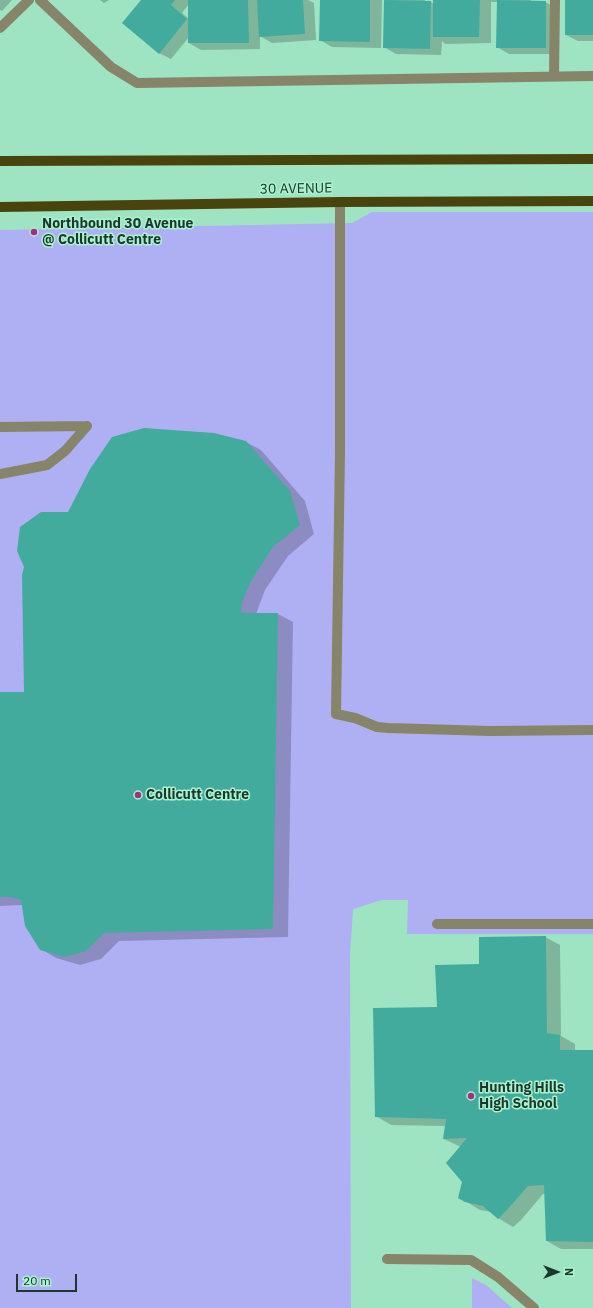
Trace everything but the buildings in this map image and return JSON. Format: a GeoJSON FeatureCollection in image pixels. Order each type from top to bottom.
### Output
{"type":"FeatureCollection","features":[{"type":"Feature","properties":{"kind":"main road","name":"30 AVENUE"},"geometry":{"type":"LineString","coordinates":[[0,161],[593,159]]}},
{"type":"Feature","properties":{"kind":"main road","name":"30 AVENUE"},"geometry":{"type":"LineString","coordinates":[[0,207],[340,202],[593,201]]}},
{"type":"Feature","properties":{"kind":"lane"},"geometry":{"type":"LineString","coordinates":[[0,28],[29,0]]}},
{"type":"Feature","properties":{"kind":"lane"},"geometry":{"type":"LineString","coordinates":[[40,0],[111,67],[138,83],[593,76]]}},
{"type":"Feature","properties":{"kind":"lane"},"geometry":{"type":"LineString","coordinates":[[554,76],[556,0]]}},
{"type":"Feature","properties":{"kind":"lane"},"geometry":{"type":"LineString","coordinates":[[340,202],[340,444],[336,714],[355,718],[377,727],[388,728],[490,731],[593,730]]}},
{"type":"Feature","properties":{"kind":"lane"},"geometry":{"type":"LineString","coordinates":[[0,427],[87,426],[65,451],[47,465],[0,474]]}},
{"type":"Feature","properties":{"kind":"lane"},"geometry":{"type":"LineString","coordinates":[[436,924],[593,924]]}},
{"type":"Feature","properties":{"kind":"lane"},"geometry":{"type":"LineString","coordinates":[[387,1259],[471,1260],[498,1277],[534,1308]]}},
{"type":"Feature","properties":{"kind":"shaded area"},"geometry":{"type":"Polygon","coordinates":[[[372,212],[593,212],[593,934],[407,934],[408,900],[382,900],[353,909],[350,955],[351,1308],[0,1308],[0,230],[352,223],[372,212]]]}},
{"type":"Feature","properties":{"kind":"shaded area"},"geometry":{"type":"Polygon","coordinates":[[[472,1278],[486,1285],[512,1308],[472,1308],[472,1278]]]}},
{"type":"Feature","properties":{"kind":"place","name":"Northbound 30 Avenue @ Collicutt Centre"},"geometry":{"type":"Point","coordinates":[34,232]}},
{"type":"Feature","properties":{"kind":"place","name":"Collicutt Centre"},"geometry":{"type":"Point","coordinates":[138,795]}},
{"type":"Feature","properties":{"kind":"place","name":"Hunting Hills High School"},"geometry":{"type":"Point","coordinates":[471,1096]}}]}
